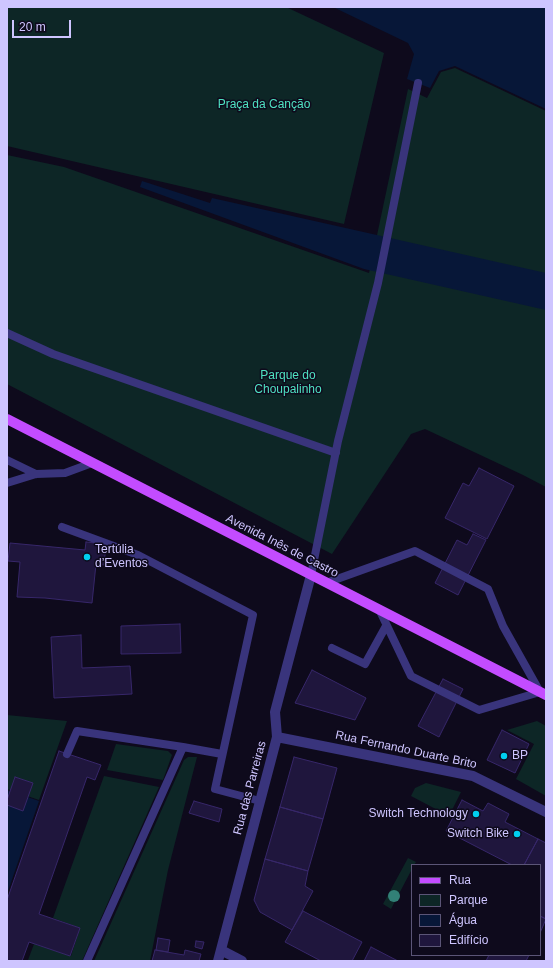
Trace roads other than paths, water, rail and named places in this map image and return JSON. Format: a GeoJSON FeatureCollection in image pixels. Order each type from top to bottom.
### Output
{"type":"FeatureCollection","features":[{"type":"Feature","properties":{"kind":"main road","name":"Avenida Inês de Castro"},"geometry":{"type":"LineString","coordinates":[[7,419],[311,576],[543,693]]}},
{"type":"Feature","properties":{"kind":"street","name":"Rua das Parreiras"},"geometry":{"type":"LineString","coordinates":[[218,961],[277,737],[275,712],[311,576]]}},
{"type":"Feature","properties":{"kind":"street","name":"Rua Fernando Duarte Brito"},"geometry":{"type":"LineString","coordinates":[[277,737],[473,776],[546,812]]}},
{"type":"Feature","properties":{"kind":"street"},"geometry":{"type":"LineString","coordinates":[[221,950],[242,961]]}},
{"type":"Feature","properties":{"kind":"lane"},"geometry":{"type":"LineString","coordinates":[[311,576],[336,453],[380,275],[418,83]]}},
{"type":"Feature","properties":{"kind":"lane"},"geometry":{"type":"LineString","coordinates":[[7,334],[53,354],[336,453]]}},
{"type":"Feature","properties":{"kind":"lane"},"geometry":{"type":"LineString","coordinates":[[7,460],[36,474]]}},
{"type":"Feature","properties":{"kind":"lane"},"geometry":{"type":"LineString","coordinates":[[7,483],[36,474],[65,473],[92,463]]}},
{"type":"Feature","properties":{"kind":"lane"},"geometry":{"type":"LineString","coordinates":[[62,527],[138,555],[253,616],[215,789],[260,801]]}},
{"type":"Feature","properties":{"kind":"lane"},"geometry":{"type":"LineString","coordinates":[[326,583],[415,550],[488,589],[503,626],[543,693],[479,710],[411,676],[379,609]]}},
{"type":"Feature","properties":{"kind":"lane"},"geometry":{"type":"LineString","coordinates":[[332,648],[365,664],[386,626]]}},
{"type":"Feature","properties":{"kind":"lane"},"geometry":{"type":"LineString","coordinates":[[67,754],[76,731],[222,754]]}},
{"type":"Feature","properties":{"kind":"lane"},"geometry":{"type":"LineString","coordinates":[[87,961],[184,747]]}},
{"type":"Feature","properties":{"kind":"water"},"geometry":{"type":"Polygon","coordinates":[[[333,7],[546,7],[546,109],[455,66],[439,71],[430,88],[407,79],[414,54],[408,43],[333,7]]]}},
{"type":"Feature","properties":{"kind":"water"},"geometry":{"type":"Polygon","coordinates":[[[142,181],[210,203],[212,198],[546,273],[546,310],[364,269],[140,187],[142,181]]]}},
{"type":"Feature","properties":{"kind":"water"},"geometry":{"type":"Polygon","coordinates":[[[7,790],[39,801],[7,894],[7,790]]]}},
{"type":"Feature","properties":{"kind":"place","name":"Tertúlia d’Eventos"},"geometry":{"type":"Point","coordinates":[87,557]}},
{"type":"Feature","properties":{"kind":"place","name":"BP"},"geometry":{"type":"Point","coordinates":[504,756]}},
{"type":"Feature","properties":{"kind":"place","name":"Switch Technology"},"geometry":{"type":"Point","coordinates":[476,814]}},
{"type":"Feature","properties":{"kind":"place","name":"Switch Bike"},"geometry":{"type":"Point","coordinates":[517,834]}},
{"type":"Feature","properties":{"kind":"park label","name":"Praça da Canção"},"geometry":{"type":"Point","coordinates":[264,105]}},
{"type":"Feature","properties":{"kind":"park label","name":"Parque do Choupalinho"},"geometry":{"type":"Point","coordinates":[288,383]}}]}
